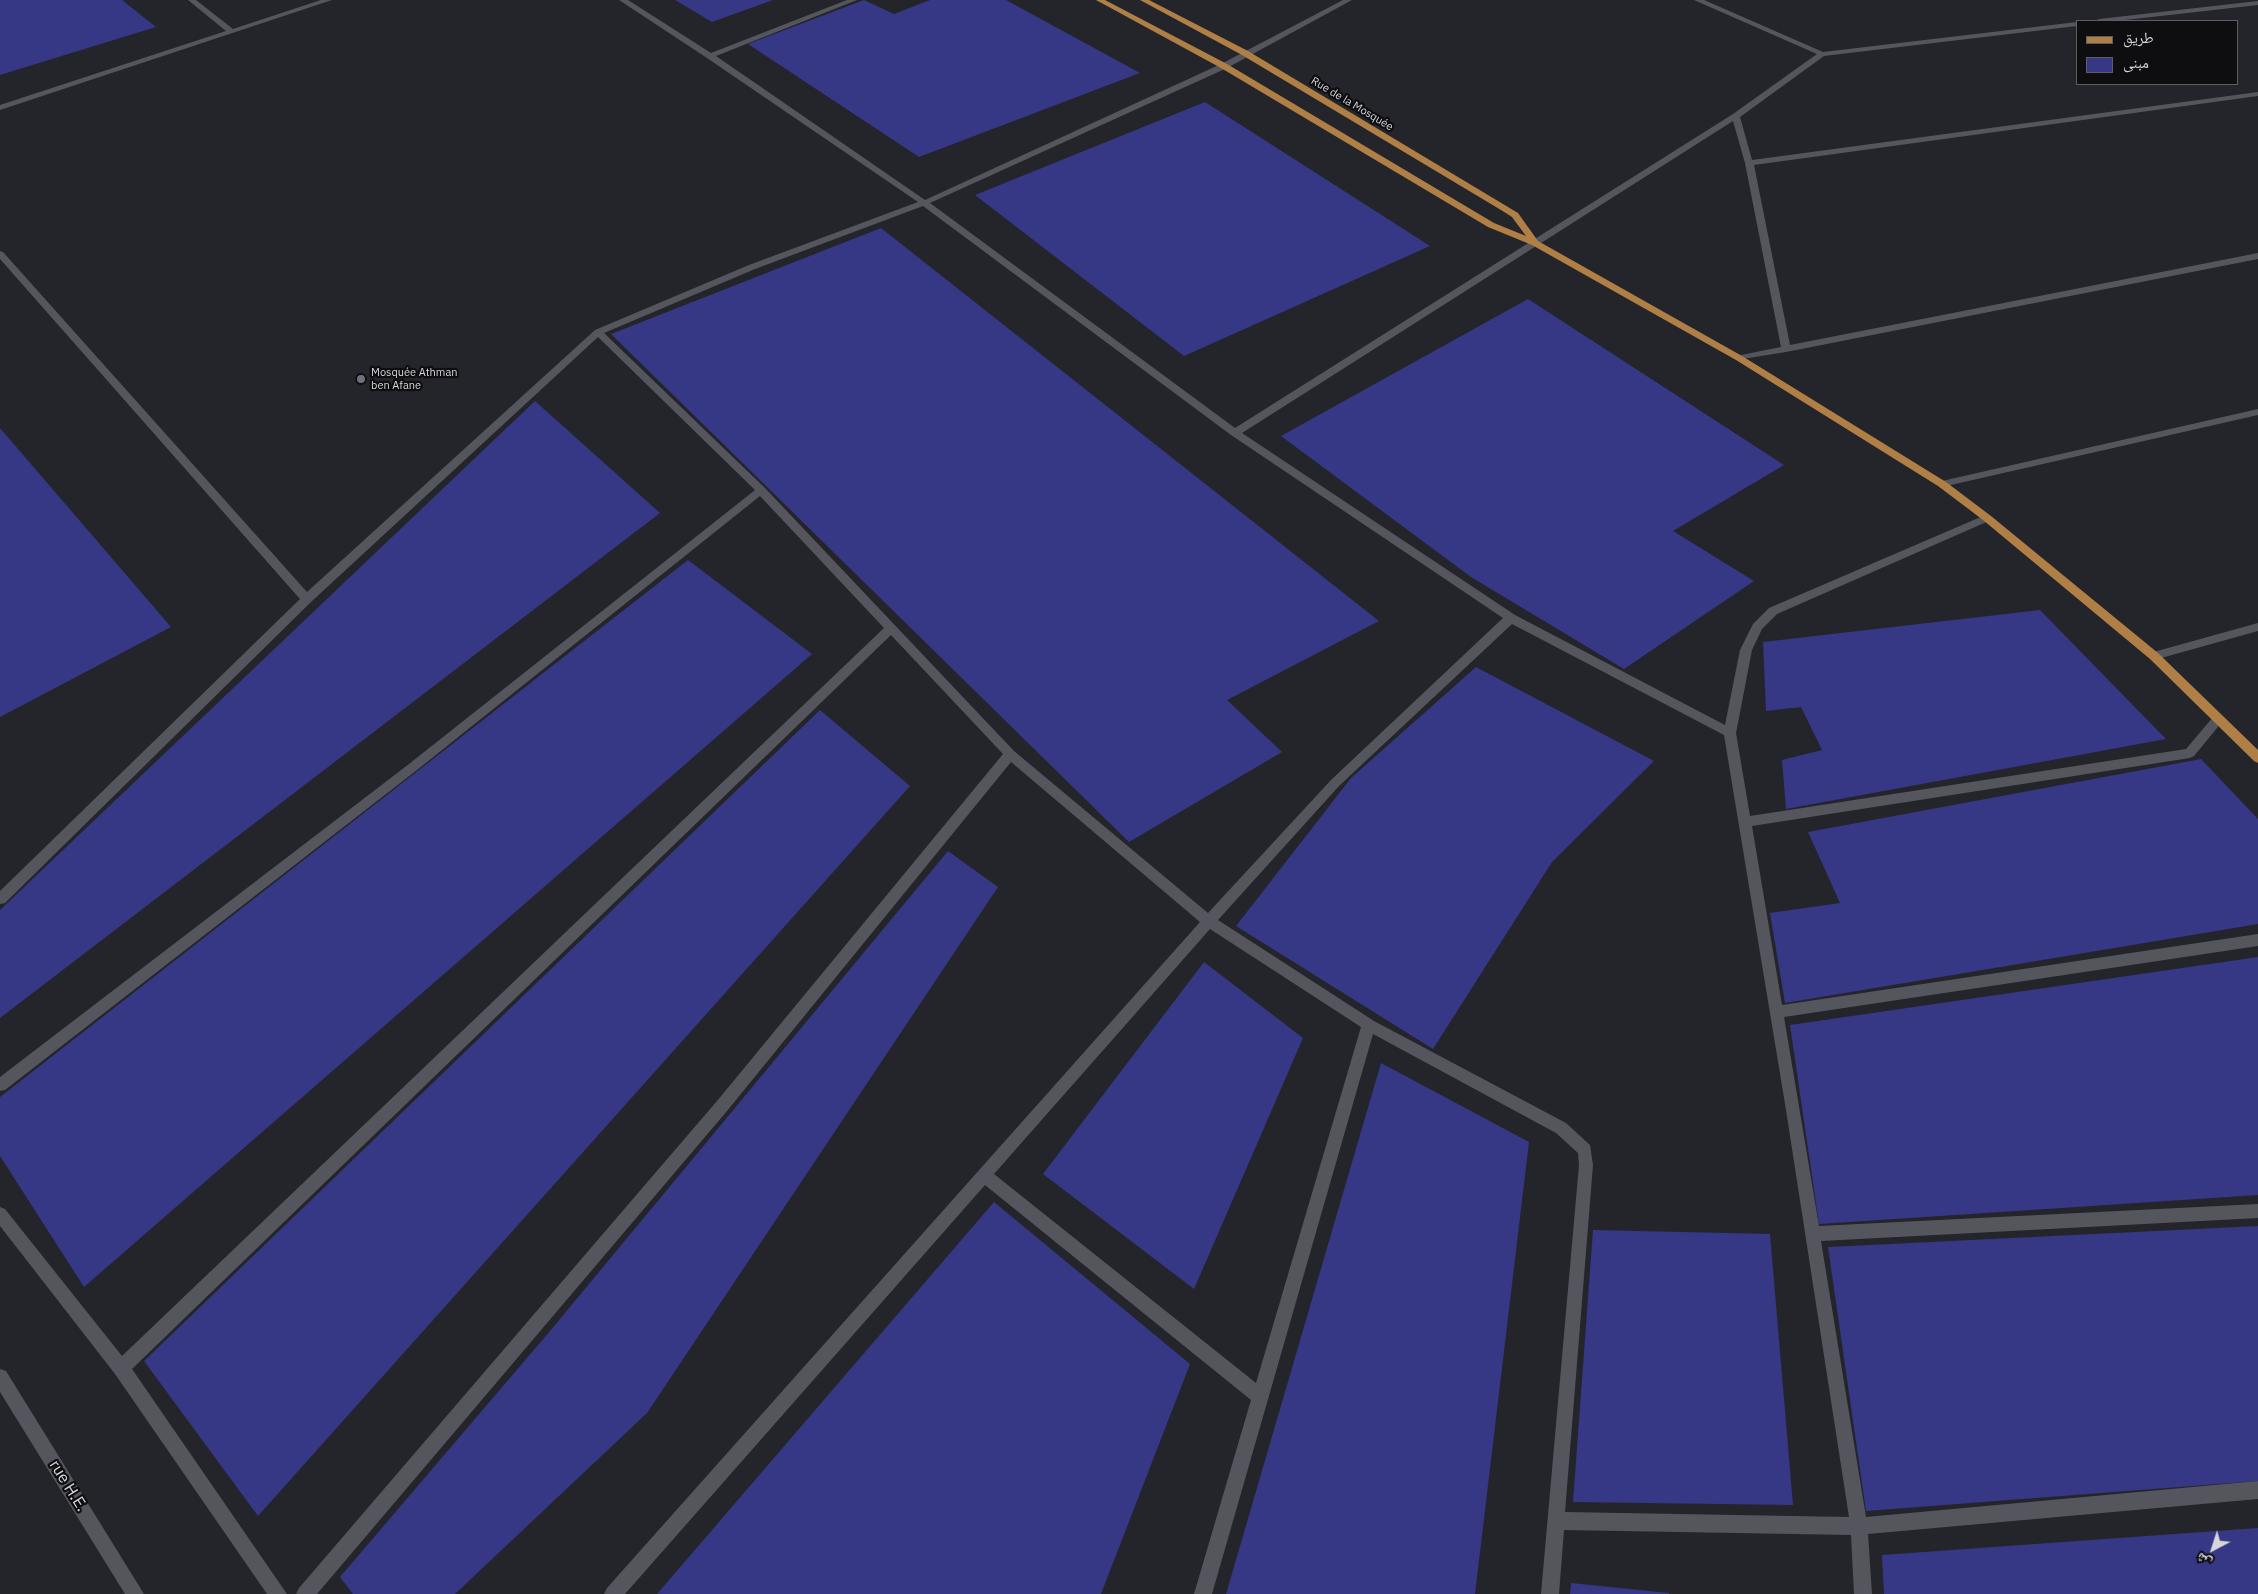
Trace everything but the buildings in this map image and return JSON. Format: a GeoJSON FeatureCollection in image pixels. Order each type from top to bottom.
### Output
{"type":"FeatureCollection","features":[{"type":"Feature","properties":{"kind":"main road"},"geometry":{"type":"LineString","coordinates":[[1100,0],[1224,66],[1491,225],[1535,243],[1739,358],[1942,484],[1987,518],[2154,656],[2258,758]]}},
{"type":"Feature","properties":{"kind":"main road","name":"Rue de la Mosquée"},"geometry":{"type":"LineString","coordinates":[[1144,0],[1245,54],[1509,211],[1524,226],[1535,243]]}},
{"type":"Feature","properties":{"kind":"street"},"geometry":{"type":"LineString","coordinates":[[192,0],[231,31]]}},
{"type":"Feature","properties":{"kind":"street"},"geometry":{"type":"LineString","coordinates":[[0,108],[328,0]]}},
{"type":"Feature","properties":{"kind":"street"},"geometry":{"type":"LineString","coordinates":[[623,0],[710,56],[924,203],[1235,433],[1511,618],[1730,733]]}},
{"type":"Feature","properties":{"kind":"street"},"geometry":{"type":"LineString","coordinates":[[710,56],[853,0]]}},
{"type":"Feature","properties":{"kind":"street"},"geometry":{"type":"LineString","coordinates":[[0,899],[306,599],[598,332],[752,267],[924,203],[1224,66],[1348,0]]}},
{"type":"Feature","properties":{"kind":"street"},"geometry":{"type":"LineString","coordinates":[[1698,0],[1822,54]]}},
{"type":"Feature","properties":{"kind":"street"},"geometry":{"type":"LineString","coordinates":[[2108,20],[2258,3]]}},
{"type":"Feature","properties":{"kind":"street"},"geometry":{"type":"LineString","coordinates":[[1235,433],[1736,116],[1822,54],[2076,24]]}},
{"type":"Feature","properties":{"kind":"street"},"geometry":{"type":"LineString","coordinates":[[1749,163],[2258,94]]}},
{"type":"Feature","properties":{"kind":"street"},"geometry":{"type":"LineString","coordinates":[[1736,116],[1749,163],[1786,349]]}},
{"type":"Feature","properties":{"kind":"street"},"geometry":{"type":"LineString","coordinates":[[0,254],[306,599]]}},
{"type":"Feature","properties":{"kind":"street"},"geometry":{"type":"LineString","coordinates":[[1739,358],[2258,256]]}},
{"type":"Feature","properties":{"kind":"street"},"geometry":{"type":"LineString","coordinates":[[598,332],[761,490],[1010,754],[1209,921],[1369,1025],[1561,1128],[1585,1150],[1586,1165],[1550,1594]]}},
{"type":"Feature","properties":{"kind":"street"},"geometry":{"type":"LineString","coordinates":[[1942,484],[2258,412]]}},
{"type":"Feature","properties":{"kind":"street"},"geometry":{"type":"LineString","coordinates":[[0,1085],[413,766],[761,490]]}},
{"type":"Feature","properties":{"kind":"street"},"geometry":{"type":"LineString","coordinates":[[1863,1594],[1859,1526],[1777,1012],[1730,733],[1746,650],[1757,628],[1773,611],[1987,518]]}},
{"type":"Feature","properties":{"kind":"street"},"geometry":{"type":"LineString","coordinates":[[613,1594],[1209,921],[1335,783],[1511,618]]}},
{"type":"Feature","properties":{"kind":"street"},"geometry":{"type":"LineString","coordinates":[[2154,656],[2258,627]]}},
{"type":"Feature","properties":{"kind":"street"},"geometry":{"type":"LineString","coordinates":[[121,1368],[892,628]]}},
{"type":"Feature","properties":{"kind":"street"},"geometry":{"type":"LineString","coordinates":[[1745,822],[2190,753],[2218,719]]}},
{"type":"Feature","properties":{"kind":"street"},"geometry":{"type":"LineString","coordinates":[[305,1594],[722,1106],[1010,754]]}},
{"type":"Feature","properties":{"kind":"street"},"geometry":{"type":"LineString","coordinates":[[1777,1012],[2258,940]]}},
{"type":"Feature","properties":{"kind":"street"},"geometry":{"type":"LineString","coordinates":[[1203,1594],[1369,1025]]}},
{"type":"Feature","properties":{"kind":"street"},"geometry":{"type":"LineString","coordinates":[[984,1175],[1260,1397]]}},
{"type":"Feature","properties":{"kind":"street"},"geometry":{"type":"LineString","coordinates":[[1812,1234],[2258,1211]]}},
{"type":"Feature","properties":{"kind":"street"},"geometry":{"type":"LineString","coordinates":[[0,1214],[121,1368],[278,1594]]}},
{"type":"Feature","properties":{"kind":"street","name":"rue H.E."},"geometry":{"type":"LineString","coordinates":[[0,1377],[136,1594]]}},
{"type":"Feature","properties":{"kind":"street"},"geometry":{"type":"LineString","coordinates":[[1557,1521],[1859,1526],[2258,1490]]}},
{"type":"Feature","properties":{"kind":"place","name":"Mosquée Athman ben Afane"},"geometry":{"type":"Point","coordinates":[361,379]}}]}
